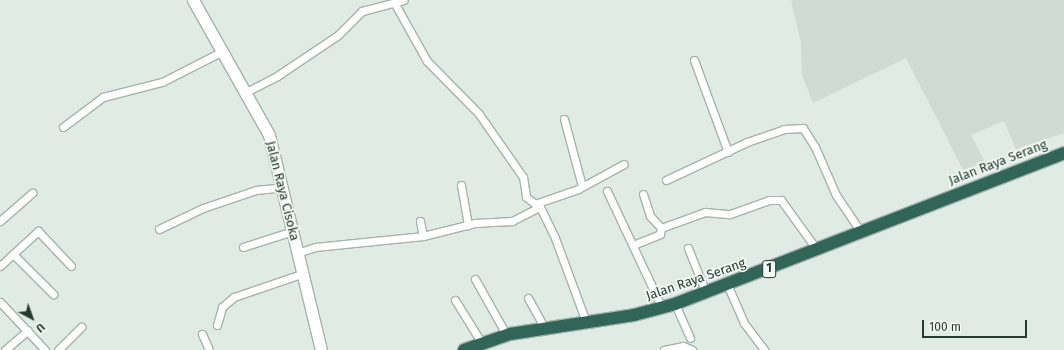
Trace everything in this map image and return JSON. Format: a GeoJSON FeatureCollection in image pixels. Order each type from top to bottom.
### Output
{"type":"FeatureCollection","features":[{"type":"Feature","properties":{"kind":"highway","name":"Jalan Raya Serang"},"geometry":{"type":"LineString","coordinates":[[464,350],[506,334],[586,322],[662,308],[675,304],[1064,153]]}},
{"type":"Feature","properties":{"kind":"street","name":"Jalan Raya Cisoka"},"geometry":{"type":"LineString","coordinates":[[193,0],[246,92],[268,135],[283,187],[301,274],[321,350]]}},
{"type":"Feature","properties":{"kind":"street"},"geometry":{"type":"LineString","coordinates":[[246,92],[277,76],[338,35],[362,11],[396,4],[404,0]]}},
{"type":"Feature","properties":{"kind":"street"},"geometry":{"type":"LineString","coordinates":[[396,4],[427,61],[503,145],[523,177],[526,197],[538,206],[586,322]]}},
{"type":"Feature","properties":{"kind":"street"},"geometry":{"type":"LineString","coordinates":[[63,127],[103,97],[162,82],[223,51]]}},
{"type":"Feature","properties":{"kind":"street"},"geometry":{"type":"LineString","coordinates":[[694,60],[728,152]]}},
{"type":"Feature","properties":{"kind":"street"},"geometry":{"type":"LineString","coordinates":[[564,119],[582,186]]}},
{"type":"Feature","properties":{"kind":"street"},"geometry":{"type":"LineString","coordinates":[[666,180],[784,129],[803,128],[836,195],[861,232]]}},
{"type":"Feature","properties":{"kind":"street"},"geometry":{"type":"LineString","coordinates":[[297,253],[315,247],[423,236],[468,225],[522,218],[538,206],[582,186],[624,164]]}},
{"type":"Feature","properties":{"kind":"street"},"geometry":{"type":"LineString","coordinates":[[461,185],[468,225]]}},
{"type":"Feature","properties":{"kind":"street"},"geometry":{"type":"LineString","coordinates":[[159,229],[203,208],[256,190],[283,187]]}},
{"type":"Feature","properties":{"kind":"street"},"geometry":{"type":"LineString","coordinates":[[607,191],[662,308]]}},
{"type":"Feature","properties":{"kind":"street"},"geometry":{"type":"LineString","coordinates":[[0,221],[32,193]]}},
{"type":"Feature","properties":{"kind":"street"},"geometry":{"type":"LineString","coordinates":[[643,194],[650,216],[661,228]]}},
{"type":"Feature","properties":{"kind":"street"},"geometry":{"type":"LineString","coordinates":[[661,228],[705,212],[730,214],[776,199],[784,204],[817,250]]}},
{"type":"Feature","properties":{"kind":"street"},"geometry":{"type":"LineString","coordinates":[[420,221],[423,236]]}},
{"type":"Feature","properties":{"kind":"street"},"geometry":{"type":"LineString","coordinates":[[633,245],[660,234],[661,228]]}},
{"type":"Feature","properties":{"kind":"street"},"geometry":{"type":"LineString","coordinates":[[0,266],[38,231],[71,266]]}},
{"type":"Feature","properties":{"kind":"street"},"geometry":{"type":"LineString","coordinates":[[243,247],[293,231]]}},
{"type":"Feature","properties":{"kind":"street"},"geometry":{"type":"LineString","coordinates":[[688,248],[706,293]]}},
{"type":"Feature","properties":{"kind":"street"},"geometry":{"type":"LineString","coordinates":[[13,254],[53,294]]}},
{"type":"Feature","properties":{"kind":"street"},"geometry":{"type":"LineString","coordinates":[[217,325],[222,307],[234,297],[301,274]]}},
{"type":"Feature","properties":{"kind":"street"},"geometry":{"type":"LineString","coordinates":[[475,279],[506,334]]}},
{"type":"Feature","properties":{"kind":"street"},"geometry":{"type":"LineString","coordinates":[[728,284],[744,323],[764,350]]}},
{"type":"Feature","properties":{"kind":"street"},"geometry":{"type":"LineString","coordinates":[[528,298],[545,329]]}},
{"type":"Feature","properties":{"kind":"street"},"geometry":{"type":"LineString","coordinates":[[455,300],[479,345]]}},
{"type":"Feature","properties":{"kind":"street"},"geometry":{"type":"LineString","coordinates":[[0,302],[3,311],[28,330],[45,350]]}},
{"type":"Feature","properties":{"kind":"street"},"geometry":{"type":"LineString","coordinates":[[675,304],[690,338]]}},
{"type":"Feature","properties":{"kind":"street"},"geometry":{"type":"LineString","coordinates":[[58,350],[81,327]]}},
{"type":"Feature","properties":{"kind":"street"},"geometry":{"type":"LineString","coordinates":[[5,350],[28,330]]}},
{"type":"Feature","properties":{"kind":"street"},"geometry":{"type":"LineString","coordinates":[[202,334],[209,350]]}},
{"type":"Feature","properties":{"kind":"street"},"geometry":{"type":"LineString","coordinates":[[664,350],[683,346],[692,350]]}},
{"type":"Feature","properties":{"kind":"shaded area"},"geometry":{"type":"Polygon","coordinates":[[[791,0],[1064,0],[1064,133],[1016,149],[1004,121],[971,135],[985,162],[963,170],[906,58],[813,103],[802,75],[801,43],[791,0]]]}}]}
